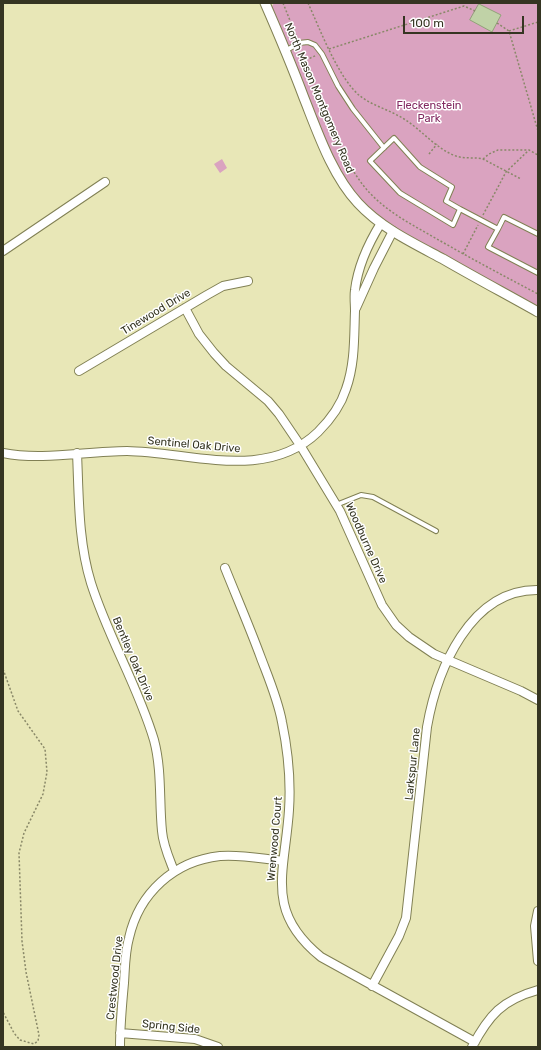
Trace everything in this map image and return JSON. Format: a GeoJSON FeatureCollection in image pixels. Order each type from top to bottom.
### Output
{"type":"FeatureCollection","features":[{"type":"Feature","properties":{"kind":"street","name":"North Mason Montgomery Road"},"geometry":{"type":"LineString","coordinates":[[265,3],[334,168],[354,199],[372,216],[393,232],[538,312]]}},
{"type":"Feature","properties":{"kind":"street"},"geometry":{"type":"LineString","coordinates":[[3,251],[105,182]]}},
{"type":"Feature","properties":{"kind":"street","name":"Sentinel Oak Drive"},"geometry":{"type":"LineString","coordinates":[[3,453],[31,456],[132,451],[242,461],[284,454],[300,445],[324,426],[344,395],[352,366],[355,311],[354,292],[359,269],[367,247],[381,223]]}},
{"type":"Feature","properties":{"kind":"street","name":"Sentinel Oak Drive"},"geometry":{"type":"LineString","coordinates":[[355,311],[374,268],[393,232]]}},
{"type":"Feature","properties":{"kind":"street","name":"Tinewood Drive"},"geometry":{"type":"LineString","coordinates":[[79,371],[223,286],[248,281]]}},
{"type":"Feature","properties":{"kind":"street","name":"Woodburne Drive"},"geometry":{"type":"LineString","coordinates":[[185,308],[199,334],[214,353],[226,366],[268,401],[279,414],[300,445],[351,533],[369,578],[388,616],[409,637],[423,648],[538,700]]}},
{"type":"Feature","properties":{"kind":"street","name":"Bentley Oak Drive"},"geometry":{"type":"LineString","coordinates":[[77,453],[82,540],[90,582],[98,605],[146,717],[154,741],[159,771],[162,832],[164,844],[174,871]]}},
{"type":"Feature","properties":{"kind":"street","name":"Wrenwood Court"},"geometry":{"type":"LineString","coordinates":[[225,568],[274,691],[282,720],[290,786],[282,880],[283,901],[291,922],[302,940],[321,958],[473,1044]]}},
{"type":"Feature","properties":{"kind":"street","name":"Larkspur Lane"},"geometry":{"type":"LineString","coordinates":[[372,986],[399,936],[406,918],[428,727],[433,697],[448,660],[469,626],[491,605],[512,594],[530,590],[538,590]]}},
{"type":"Feature","properties":{"kind":"street","name":"Crestwood Drive"},"geometry":{"type":"LineString","coordinates":[[120,1047],[127,949],[134,920],[145,899],[152,890],[174,871],[197,860],[221,856],[239,856],[283,861]]}},
{"type":"Feature","properties":{"kind":"street"},"geometry":{"type":"LineString","coordinates":[[538,910],[535,926],[538,961]]}},
{"type":"Feature","properties":{"kind":"street"},"geometry":{"type":"LineString","coordinates":[[473,1044],[489,1020],[503,1005],[521,995],[538,990]]}},
{"type":"Feature","properties":{"kind":"street","name":"Spring Side"},"geometry":{"type":"LineString","coordinates":[[120,1033],[195,1039],[218,1047]]}},
{"type":"Feature","properties":{"kind":"lane"},"geometry":{"type":"LineString","coordinates":[[286,51],[299,43],[308,42],[315,45],[322,54],[338,86],[353,109],[384,148]]}},
{"type":"Feature","properties":{"kind":"lane"},"geometry":{"type":"LineString","coordinates":[[460,209],[452,225],[400,193],[370,161],[394,138],[420,167],[452,188],[446,202],[460,209],[498,229]]}},
{"type":"Feature","properties":{"kind":"lane"},"geometry":{"type":"LineString","coordinates":[[538,234],[504,217],[488,247],[538,273]]}},
{"type":"Feature","properties":{"kind":"lane"},"geometry":{"type":"LineString","coordinates":[[336,505],[361,495],[367,496],[380,500],[436,531]]}},
{"type":"Feature","properties":{"kind":"path"},"geometry":{"type":"LineString","coordinates":[[283,3],[297,38]]}},
{"type":"Feature","properties":{"kind":"path"},"geometry":{"type":"LineString","coordinates":[[308,3],[339,69],[359,95],[371,103],[403,118],[436,144],[457,156],[483,159],[521,179]]}},
{"type":"Feature","properties":{"kind":"path"},"geometry":{"type":"LineString","coordinates":[[306,60],[322,54],[329,48],[464,6],[475,11]]}},
{"type":"Feature","properties":{"kind":"path"},"geometry":{"type":"LineString","coordinates":[[509,31],[538,22]]}},
{"type":"Feature","properties":{"kind":"path"},"geometry":{"type":"LineString","coordinates":[[496,23],[509,31],[538,131]]}},
{"type":"Feature","properties":{"kind":"path"},"geometry":{"type":"LineString","coordinates":[[429,154],[436,144]]}},
{"type":"Feature","properties":{"kind":"path"},"geometry":{"type":"LineString","coordinates":[[483,159],[489,154],[498,150],[528,150],[538,155]]}},
{"type":"Feature","properties":{"kind":"path"},"geometry":{"type":"LineString","coordinates":[[463,254],[506,172],[528,150]]}},
{"type":"Feature","properties":{"kind":"path"},"geometry":{"type":"LineString","coordinates":[[3,669],[10,693],[18,711],[45,750],[47,772],[43,794],[24,833],[19,853],[22,941],[26,972],[39,1035],[38,1041],[34,1044],[20,1040],[14,1033],[3,1012]]}},
{"type":"Feature","properties":{"kind":"green space","name":"Fleckenstein Park"},"geometry":{"type":"Polygon","coordinates":[[[274,3],[538,3],[538,312],[386,227],[344,184],[269,11],[274,3]]]}},
{"type":"Feature","properties":{"kind":"green space"},"geometry":{"type":"Polygon","coordinates":[[[222,159],[227,168],[220,173],[214,164],[222,159]]]}},
{"type":"Feature","properties":{"kind":"building"},"geometry":{"type":"Polygon","coordinates":[[[479,4],[501,15],[492,32],[470,20],[479,4]]]}}]}
